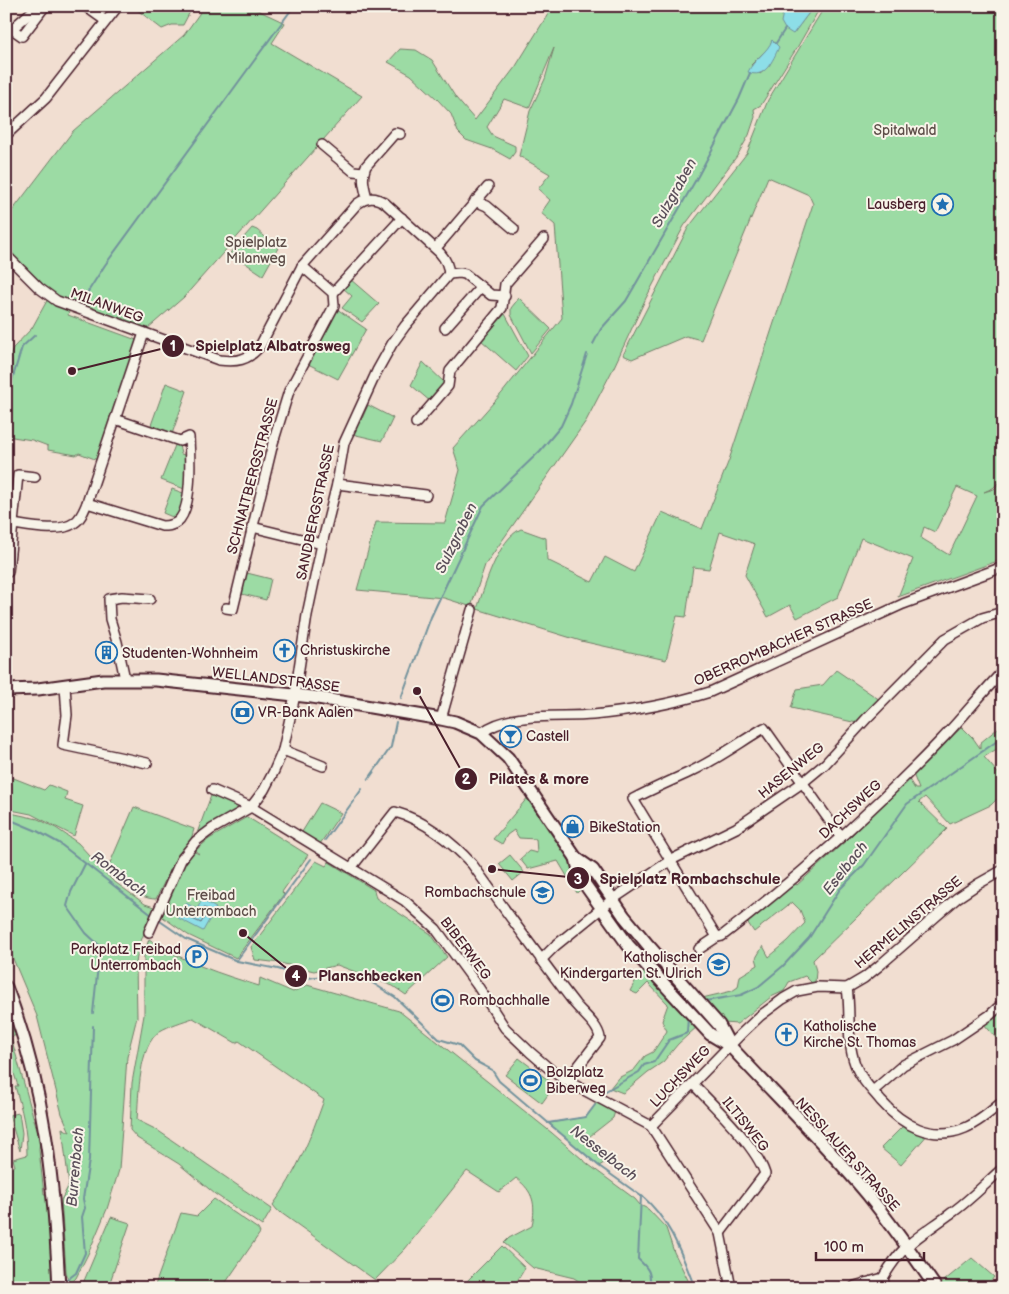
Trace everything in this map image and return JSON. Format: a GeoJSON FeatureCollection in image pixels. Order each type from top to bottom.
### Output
{"type":"FeatureCollection","features":[{"type":"Feature","properties":{"kind":"main road","name":"WELLANDSTRASSE"},"geometry":{"type":"LineString","coordinates":[[6,690],[38,689],[103,680],[156,680],[295,695],[441,719],[455,722],[481,733]]}},
{"type":"Feature","properties":{"kind":"main road","name":"NESSLAUER STRASSE"},"geometry":{"type":"LineString","coordinates":[[481,733],[508,758],[576,858],[593,870],[648,946],[719,1025],[730,1046],[867,1194],[907,1245],[936,1288]]}},
{"type":"Feature","properties":{"kind":"main road","name":"NESSLAUER STRASSE"},"geometry":{"type":"LineString","coordinates":[[576,858],[581,879],[628,944],[710,1034],[730,1046]]}},
{"type":"Feature","properties":{"kind":"main road"},"geometry":{"type":"LineString","coordinates":[[6,987],[28,1052],[42,1107],[52,1181],[59,1288]]}},
{"type":"Feature","properties":{"kind":"street"},"geometry":{"type":"LineString","coordinates":[[38,6],[9,31],[22,36],[44,6]]}},
{"type":"Feature","properties":{"kind":"street"},"geometry":{"type":"LineString","coordinates":[[85,6],[106,21]]}},
{"type":"Feature","properties":{"kind":"street"},"geometry":{"type":"LineString","coordinates":[[6,135],[46,98],[118,6]]}},
{"type":"Feature","properties":{"kind":"street"},"geometry":{"type":"LineString","coordinates":[[400,134],[395,133],[366,166],[363,181],[367,198],[380,200],[436,248],[445,258],[449,274],[460,272],[491,295],[505,296]]}},
{"type":"Feature","properties":{"kind":"street"},"geometry":{"type":"LineString","coordinates":[[322,145],[353,171],[364,172]]}},
{"type":"Feature","properties":{"kind":"street"},"geometry":{"type":"LineString","coordinates":[[436,248],[488,187]]}},
{"type":"Feature","properties":{"kind":"street","name":"MILANWEG"},"geometry":{"type":"LineString","coordinates":[[6,255],[49,297],[66,305],[219,360],[232,362],[243,360],[254,354],[302,266],[357,204],[367,198]]}},
{"type":"Feature","properties":{"kind":"street"},"geometry":{"type":"LineString","coordinates":[[475,201],[487,206],[514,229]]}},
{"type":"Feature","properties":{"kind":"street"},"geometry":{"type":"LineString","coordinates":[[302,266],[333,293],[402,218]]}},
{"type":"Feature","properties":{"kind":"street"},"geometry":{"type":"LineString","coordinates":[[416,423],[448,386],[450,371],[502,308],[505,284],[544,239]]}},
{"type":"Feature","properties":{"kind":"street","name":"SANDBERGSTRASSE"},"geometry":{"type":"LineString","coordinates":[[251,807],[264,790],[283,750],[295,695],[322,544],[337,484],[344,443],[392,344],[449,274]]}},
{"type":"Feature","properties":{"kind":"street"},"geometry":{"type":"LineString","coordinates":[[444,328],[481,287]]}},
{"type":"Feature","properties":{"kind":"street","name":"SCHNAITBERGSTRASSE"},"geometry":{"type":"LineString","coordinates":[[226,608],[232,609],[273,443],[289,391],[334,306],[333,293]]}},
{"type":"Feature","properties":{"kind":"street"},"geometry":{"type":"LineString","coordinates":[[9,524],[50,529],[73,524],[81,516],[144,333]]}},
{"type":"Feature","properties":{"kind":"street"},"geometry":{"type":"LineString","coordinates":[[87,503],[162,526],[170,526],[178,522],[187,503],[189,492],[189,437],[180,441],[115,419]]}},
{"type":"Feature","properties":{"kind":"street"},"geometry":{"type":"LineString","coordinates":[[8,572],[9,524],[18,475],[35,477]]}},
{"type":"Feature","properties":{"kind":"street"},"geometry":{"type":"LineString","coordinates":[[337,484],[426,495]]}},
{"type":"Feature","properties":{"kind":"street"},"geometry":{"type":"LineString","coordinates":[[252,527],[322,544]]}},
{"type":"Feature","properties":{"kind":"street","name":"OBERROMBACHER STRASSE"},"geometry":{"type":"LineString","coordinates":[[481,733],[502,721],[593,715],[647,708],[682,701],[720,689],[903,604],[1003,567]]}},
{"type":"Feature","properties":{"kind":"street"},"geometry":{"type":"LineString","coordinates":[[125,679],[120,652],[110,619],[109,599],[122,597],[150,599]]}},
{"type":"Feature","properties":{"kind":"street"},"geometry":{"type":"LineString","coordinates":[[441,719],[472,610]]}},
{"type":"Feature","properties":{"kind":"street","name":"HASENWEG"},"geometry":{"type":"LineString","coordinates":[[542,960],[555,946],[613,899],[671,860],[736,828],[802,783],[824,764],[945,639],[982,618],[1003,612]]}},
{"type":"Feature","properties":{"kind":"street","name":"DACHSWEG"},"geometry":{"type":"LineString","coordinates":[[699,948],[722,936],[777,894],[841,837],[942,739],[1003,671]]}},
{"type":"Feature","properties":{"kind":"street"},"geometry":{"type":"LineString","coordinates":[[64,686],[67,715],[63,745],[147,763]]}},
{"type":"Feature","properties":{"kind":"street"},"geometry":{"type":"LineString","coordinates":[[717,937],[633,799],[656,786],[691,772],[764,728],[841,837]]}},
{"type":"Feature","properties":{"kind":"street"},"geometry":{"type":"LineString","coordinates":[[283,750],[323,766]]}},
{"type":"Feature","properties":{"kind":"street","name":"BIBERWEG"},"geometry":{"type":"LineString","coordinates":[[212,790],[251,807],[405,901],[436,929],[471,976],[505,1028],[552,1071],[651,1126],[720,1233],[731,1288]]}},
{"type":"Feature","properties":{"kind":"street"},"geometry":{"type":"LineString","coordinates":[[148,932],[181,860],[188,850],[212,828],[251,807]]}},
{"type":"Feature","properties":{"kind":"street"},"geometry":{"type":"LineString","coordinates":[[351,868],[395,812],[411,816],[459,850],[472,864],[577,1007],[599,1031],[600,1038],[567,1081]]}},
{"type":"Feature","properties":{"kind":"street","name":"HERMELINSTRASSE"},"geometry":{"type":"LineString","coordinates":[[847,988],[880,966],[957,898],[1003,870]]}},
{"type":"Feature","properties":{"kind":"street"},"geometry":{"type":"LineString","coordinates":[[730,1046],[760,1016],[783,999],[797,992],[818,987],[847,988],[850,1036],[854,1062],[859,1075],[893,1114],[914,1128],[942,1134],[965,1128],[1003,1102]]}},
{"type":"Feature","properties":{"kind":"street"},"geometry":{"type":"LineString","coordinates":[[873,1091],[903,1065],[953,1040],[990,1016],[1003,1003]]}},
{"type":"Feature","properties":{"kind":"street","name":"LUCHSWEG"},"geometry":{"type":"LineString","coordinates":[[651,1126],[730,1046]]}},
{"type":"Feature","properties":{"kind":"street","name":"ILTISWEG"},"geometry":{"type":"LineString","coordinates":[[693,1084],[738,1132],[762,1166],[765,1174],[720,1233]]}},
{"type":"Feature","properties":{"kind":"street"},"geometry":{"type":"LineString","coordinates":[[885,1288],[883,1278],[892,1262],[907,1245],[950,1214],[1003,1168]]}},
{"type":"Feature","properties":{"kind":"street"},"geometry":{"type":"LineString","coordinates":[[853,1288],[883,1278]]}},
{"type":"Feature","properties":{"kind":"green space"},"geometry":{"type":"Polygon","coordinates":[[[132,6],[193,6],[183,25],[172,25],[162,29],[132,6]]]}},
{"type":"Feature","properties":{"kind":"green space"},"geometry":{"type":"Polygon","coordinates":[[[202,6],[249,6],[285,23],[272,43],[362,96],[184,297],[147,329],[96,313],[54,295],[6,248],[6,219],[73,131],[184,35],[199,14],[202,6]]]}},
{"type":"Feature","properties":{"kind":"green space"},"geometry":{"type":"Polygon","coordinates":[[[553,6],[787,6],[783,13],[793,34],[814,6],[821,6],[761,105],[754,109],[755,117],[749,135],[737,156],[684,226],[646,298],[586,421],[485,565],[472,604],[469,606],[444,598],[357,590],[376,522],[445,523],[460,470],[453,448],[502,393],[562,318],[555,225],[541,213],[550,200],[538,189],[550,174],[519,156],[530,111],[545,79],[554,48],[529,108],[504,99],[487,127],[493,136],[515,146],[515,152],[510,159],[492,149],[466,140],[458,132],[451,114],[437,99],[411,75],[388,62],[400,49],[416,50],[432,60],[456,98],[475,120],[516,66],[553,6]],[[772,40],[770,46],[751,65],[760,74],[771,63],[773,55],[772,40]]]}},
{"type":"Feature","properties":{"kind":"green space","name":"Spitalwald"},"geometry":{"type":"Polygon","coordinates":[[[825,6],[1003,6],[1003,478],[993,488],[984,492],[994,489],[1003,479],[1003,559],[898,597],[913,559],[861,538],[838,597],[797,618],[790,605],[768,617],[745,575],[755,544],[720,532],[709,569],[693,567],[686,617],[677,616],[666,660],[581,641],[477,609],[488,576],[499,553],[513,534],[521,529],[546,538],[547,560],[592,582],[605,557],[634,572],[662,512],[702,529],[729,460],[813,204],[809,195],[768,177],[701,340],[686,336],[632,359],[623,355],[688,228],[747,153],[768,100],[825,6]],[[957,487],[935,532],[924,527],[921,538],[949,555],[977,496],[957,487]]]}},
{"type":"Feature","properties":{"kind":"green space","name":"Spielplatz Milanweg"},"geometry":{"type":"Polygon","coordinates":[[[252,228],[278,248],[263,275],[230,253],[252,228]]]}},
{"type":"Feature","properties":{"kind":"green space"},"geometry":{"type":"Polygon","coordinates":[[[350,279],[379,304],[362,322],[342,308],[352,296],[343,288],[350,279]]]}},
{"type":"Feature","properties":{"kind":"green space"},"geometry":{"type":"Polygon","coordinates":[[[49,297],[71,306],[68,315],[142,342],[100,461],[79,453],[76,455],[48,450],[48,446],[32,440],[6,436],[6,368],[13,348],[32,328],[49,297]]]}},
{"type":"Feature","properties":{"kind":"green space"},"geometry":{"type":"Polygon","coordinates":[[[519,298],[551,329],[531,353],[511,315],[511,308],[519,298]]]}},
{"type":"Feature","properties":{"kind":"green space"},"geometry":{"type":"Polygon","coordinates":[[[337,309],[366,329],[338,379],[308,364],[337,309]]]}},
{"type":"Feature","properties":{"kind":"green space"},"geometry":{"type":"Polygon","coordinates":[[[505,314],[528,356],[516,371],[481,340],[505,314]]]}},
{"type":"Feature","properties":{"kind":"green space"},"geometry":{"type":"Polygon","coordinates":[[[423,362],[446,384],[431,402],[411,385],[423,362]]]}},
{"type":"Feature","properties":{"kind":"green space"},"geometry":{"type":"Polygon","coordinates":[[[166,383],[187,391],[172,434],[150,428],[166,383]]]}},
{"type":"Feature","properties":{"kind":"green space"},"geometry":{"type":"Polygon","coordinates":[[[368,405],[393,418],[382,441],[352,434],[359,421],[361,421],[368,405]]]}},
{"type":"Feature","properties":{"kind":"green space"},"geometry":{"type":"Polygon","coordinates":[[[176,443],[179,445],[181,454],[188,456],[187,490],[161,480],[176,443]]]}},
{"type":"Feature","properties":{"kind":"green space"},"geometry":{"type":"Polygon","coordinates":[[[172,489],[186,494],[177,519],[163,513],[172,489]]]}},
{"type":"Feature","properties":{"kind":"green space"},"geometry":{"type":"Polygon","coordinates":[[[243,572],[271,579],[266,600],[238,593],[243,572]]]}},
{"type":"Feature","properties":{"kind":"green space"},"geometry":{"type":"Polygon","coordinates":[[[836,670],[880,700],[857,723],[791,708],[797,689],[823,685],[836,670]]]}},
{"type":"Feature","properties":{"kind":"green space"},"geometry":{"type":"Polygon","coordinates":[[[1003,724],[1003,745],[984,757],[1003,779],[1003,793],[991,805],[950,824],[925,797],[919,802],[947,829],[813,960],[816,971],[815,983],[813,984],[805,976],[789,982],[784,991],[771,997],[737,1024],[724,1023],[702,998],[732,991],[738,987],[740,976],[758,965],[756,958],[763,946],[769,957],[805,923],[800,910],[792,902],[754,932],[746,920],[794,883],[797,885],[849,838],[908,778],[915,789],[919,789],[913,774],[962,727],[980,748],[980,743],[1003,724]]]}},
{"type":"Feature","properties":{"kind":"green space"},"geometry":{"type":"Polygon","coordinates":[[[6,775],[44,790],[49,785],[67,792],[65,800],[83,806],[74,836],[31,814],[6,809],[6,775]]]}},
{"type":"Feature","properties":{"kind":"green space"},"geometry":{"type":"Polygon","coordinates":[[[212,793],[246,807],[196,836],[212,793]]]}},
{"type":"Feature","properties":{"kind":"green space"},"geometry":{"type":"Polygon","coordinates":[[[529,796],[575,860],[584,886],[577,893],[558,861],[528,869],[520,859],[529,851],[537,853],[536,839],[519,838],[514,830],[507,835],[502,844],[493,839],[529,796]]]}},
{"type":"Feature","properties":{"kind":"green space"},"geometry":{"type":"Polygon","coordinates":[[[320,803],[341,813],[320,844],[302,832],[320,803]]]}},
{"type":"Feature","properties":{"kind":"green space"},"geometry":{"type":"Polygon","coordinates":[[[134,807],[194,829],[191,840],[178,854],[156,899],[136,893],[107,870],[134,807]]]}},
{"type":"Feature","properties":{"kind":"green space"},"geometry":{"type":"Polygon","coordinates":[[[6,812],[38,819],[56,828],[78,843],[112,880],[145,904],[154,907],[154,912],[138,949],[136,964],[137,1017],[127,1057],[119,1170],[107,1209],[88,1254],[76,1278],[69,1285],[66,1271],[61,1200],[69,1185],[62,1128],[70,1132],[62,1114],[37,1016],[6,942],[6,812]]]}},
{"type":"Feature","properties":{"kind":"green space","name":"Freibad Unterrombach"},"geometry":{"type":"Polygon","coordinates":[[[247,817],[308,855],[282,892],[284,894],[236,958],[188,935],[160,915],[191,850],[199,854],[196,850],[209,839],[247,817]]]}},
{"type":"Feature","properties":{"kind":"green space"},"geometry":{"type":"Polygon","coordinates":[[[510,855],[524,872],[513,881],[499,864],[510,855]]]}},
{"type":"Feature","properties":{"kind":"green space"},"geometry":{"type":"Polygon","coordinates":[[[316,861],[326,866],[329,862],[374,890],[376,898],[431,934],[447,957],[406,995],[393,986],[337,965],[314,971],[280,963],[255,960],[251,947],[316,861]]]}},
{"type":"Feature","properties":{"kind":"green space"},"geometry":{"type":"Polygon","coordinates":[[[149,939],[188,961],[259,986],[260,978],[293,992],[307,985],[399,1011],[552,1133],[589,1165],[635,1199],[640,1205],[648,1209],[666,1228],[674,1252],[692,1288],[589,1288],[574,1278],[533,1268],[504,1243],[509,1238],[532,1226],[534,1211],[532,1199],[527,1188],[516,1178],[499,1192],[467,1171],[405,1249],[375,1280],[277,1210],[273,1205],[289,1181],[302,1155],[324,1100],[239,1041],[236,1043],[193,1018],[163,1029],[153,1038],[147,1048],[139,1085],[137,1120],[157,1130],[272,1209],[262,1226],[215,1194],[179,1164],[137,1138],[130,1130],[132,1083],[144,1015],[144,954],[149,939]]]}},
{"type":"Feature","properties":{"kind":"green space"},"geometry":{"type":"Polygon","coordinates":[[[646,970],[698,1026],[678,1044],[663,1062],[623,1093],[610,1088],[618,1078],[634,1070],[645,1056],[653,1052],[667,1031],[662,1021],[668,1004],[648,983],[637,994],[630,991],[638,976],[646,970]]]}},
{"type":"Feature","properties":{"kind":"green space"},"geometry":{"type":"Polygon","coordinates":[[[6,1005],[17,1035],[11,1037],[40,1141],[39,1150],[44,1194],[47,1194],[55,1288],[6,1288],[6,1169],[15,1166],[13,1159],[27,1155],[24,1120],[15,1086],[18,1086],[8,1055],[6,1056],[6,1005]]]}},
{"type":"Feature","properties":{"kind":"green space"},"geometry":{"type":"Polygon","coordinates":[[[1003,1007],[1003,1046],[983,1023],[1003,1007]]]}},
{"type":"Feature","properties":{"kind":"green space","name":"Bolzplatz Biberweg"},"geometry":{"type":"Polygon","coordinates":[[[519,1058],[555,1085],[542,1103],[505,1075],[519,1058]]]}},
{"type":"Feature","properties":{"kind":"green space"},"geometry":{"type":"Polygon","coordinates":[[[598,1098],[616,1108],[613,1118],[585,1140],[604,1163],[599,1166],[548,1123],[586,1117],[598,1098]]]}},
{"type":"Feature","properties":{"kind":"green space"},"geometry":{"type":"Polygon","coordinates":[[[19,1113],[22,1133],[20,1151],[9,1115],[19,1113]]]}},
{"type":"Feature","properties":{"kind":"green space"},"geometry":{"type":"Polygon","coordinates":[[[904,1125],[929,1133],[901,1165],[881,1148],[904,1125]]]}},
{"type":"Feature","properties":{"kind":"green space"},"geometry":{"type":"Polygon","coordinates":[[[214,1199],[258,1229],[260,1233],[222,1288],[154,1288],[181,1213],[197,1216],[214,1199]]]}},
{"type":"Feature","properties":{"kind":"green space"},"geometry":{"type":"Polygon","coordinates":[[[111,1217],[130,1223],[108,1288],[81,1288],[111,1217]]]}},
{"type":"Feature","properties":{"kind":"green space"},"geometry":{"type":"Polygon","coordinates":[[[502,1246],[525,1268],[513,1288],[460,1288],[502,1246]]]}},
{"type":"Feature","properties":{"kind":"green space"},"geometry":{"type":"Polygon","coordinates":[[[972,1258],[994,1277],[986,1288],[942,1288],[939,1285],[972,1258]]]}},
{"type":"Feature","properties":{"kind":"water"},"geometry":{"type":"Polygon","coordinates":[[[787,6],[814,6],[793,34],[785,29],[781,22],[787,6]]]}},
{"type":"Feature","properties":{"kind":"water"},"geometry":{"type":"Polygon","coordinates":[[[772,40],[779,47],[768,67],[759,73],[748,72],[770,44],[772,40]]]}},
{"type":"Feature","properties":{"kind":"water"},"geometry":{"type":"Polygon","coordinates":[[[202,900],[216,908],[203,931],[178,918],[186,903],[197,909],[202,900]]]}},
{"type":"Feature","properties":{"kind":"waterway"},"geometry":{"type":"LineString","coordinates":[[82,301],[105,265],[294,6]]}},
{"type":"Feature","properties":{"kind":"waterway","name":"Sulzgraben"},"geometry":{"type":"LineString","coordinates":[[776,43],[785,29]]}},
{"type":"Feature","properties":{"kind":"waterway","name":"Sulzgraben"},"geometry":{"type":"LineString","coordinates":[[593,344],[601,329],[626,301],[698,176],[739,99],[750,73]]}},
{"type":"Feature","properties":{"kind":"waterway"},"geometry":{"type":"LineString","coordinates":[[6,400],[22,347],[35,335]]}},
{"type":"Feature","properties":{"kind":"waterway","name":"Sulzgraben"},"geometry":{"type":"LineString","coordinates":[[401,698],[431,617],[483,506],[540,451],[561,426],[571,404],[587,354]]}},
{"type":"Feature","properties":{"kind":"waterway","name":"Sulzgraben"},"geometry":{"type":"LineString","coordinates":[[368,780],[391,747],[396,722]]}},
{"type":"Feature","properties":{"kind":"waterway","name":"Eselbach"},"geometry":{"type":"LineString","coordinates":[[705,1001],[741,995],[758,987],[783,966],[809,938],[840,889],[864,865],[907,804],[1003,737]]}},
{"type":"Feature","properties":{"kind":"waterway","name":"Sulzgraben"},"geometry":{"type":"LineString","coordinates":[[325,840],[362,789]]}},
{"type":"Feature","properties":{"kind":"waterway","name":"Rombach"},"geometry":{"type":"LineString","coordinates":[[6,818],[59,843],[153,916]]}},
{"type":"Feature","properties":{"kind":"waterway","name":"Sulzgraben"},"geometry":{"type":"LineString","coordinates":[[237,960],[311,859]]}},
{"type":"Feature","properties":{"kind":"waterway","name":"Burrenbach"},"geometry":{"type":"LineString","coordinates":[[85,864],[71,892],[67,906],[86,933],[100,946],[93,1013]]}},
{"type":"Feature","properties":{"kind":"waterway","name":"Rombach"},"geometry":{"type":"LineString","coordinates":[[157,919],[186,939],[237,961],[278,969],[308,978],[344,973],[371,982],[395,997],[439,1039],[459,1045],[475,1061],[492,1070],[499,1081],[599,1166],[641,1196],[638,1259],[648,1271],[650,1288]]}},
{"type":"Feature","properties":{"kind":"waterway","name":"Eselbach"},"geometry":{"type":"LineString","coordinates":[[604,1092],[639,1072],[644,1065],[654,1062],[669,1040],[687,1033],[688,1016]]}},
{"type":"Feature","properties":{"kind":"waterway","name":"Burrenbach"},"geometry":{"type":"LineString","coordinates":[[64,1282],[76,1273],[85,1253],[82,1217],[85,1208],[83,1199],[89,1160],[93,1026]]}},
{"type":"Feature","properties":{"kind":"waterway","name":"Eselbach"},"geometry":{"type":"LineString","coordinates":[[548,1123],[586,1117],[595,1105]]}},
{"type":"Feature","properties":{"kind":"waterway"},"geometry":{"type":"LineString","coordinates":[[642,1196],[661,1216],[668,1227],[680,1250],[695,1288]]}},
{"type":"Feature","properties":{"kind":"waterway","name":"Burrenbach"},"geometry":{"type":"LineString","coordinates":[[45,1288],[54,1284]]}},
{"type":"Feature","properties":{"kind":"place","name":"Lausberg"},"geometry":{"type":"Point","coordinates":[942,204]}},
{"type":"Feature","properties":{"kind":"place","name":"Spielplatz Albatrosweg"},"geometry":{"type":"Point","coordinates":[72,371]}},
{"type":"Feature","properties":{"kind":"place","name":"Christuskirche"},"geometry":{"type":"Point","coordinates":[284,650]}},
{"type":"Feature","properties":{"kind":"place","name":"Studenten-Wohnheim"},"geometry":{"type":"Point","coordinates":[106,653]}},
{"type":"Feature","properties":{"kind":"place","name":"Pilates & more"},"geometry":{"type":"Point","coordinates":[417,691]}},
{"type":"Feature","properties":{"kind":"place","name":"VR-Bank Aalen"},"geometry":{"type":"Point","coordinates":[242,712]}},
{"type":"Feature","properties":{"kind":"place","name":"Castell"},"geometry":{"type":"Point","coordinates":[510,736]}},
{"type":"Feature","properties":{"kind":"place","name":"BikeStation"},"geometry":{"type":"Point","coordinates":[573,827]}},
{"type":"Feature","properties":{"kind":"place","name":"Spielplatz Rombachschule"},"geometry":{"type":"Point","coordinates":[492,869]}},
{"type":"Feature","properties":{"kind":"place","name":"Rombachschule"},"geometry":{"type":"Point","coordinates":[542,892]}},
{"type":"Feature","properties":{"kind":"place","name":"Planschbecken"},"geometry":{"type":"Point","coordinates":[243,933]}},
{"type":"Feature","properties":{"kind":"place","name":"Parkplatz Freibad Unterrombach"},"geometry":{"type":"Point","coordinates":[197,957]}},
{"type":"Feature","properties":{"kind":"place","name":"Katholischer Kindergarten St. Ulrich"},"geometry":{"type":"Point","coordinates":[718,965]}},
{"type":"Feature","properties":{"kind":"place","name":"Rombachhalle"},"geometry":{"type":"Point","coordinates":[443,1000]}},
{"type":"Feature","properties":{"kind":"place","name":"Katholische Kirche St. Thomas"},"geometry":{"type":"Point","coordinates":[787,1034]}},
{"type":"Feature","properties":{"kind":"place","name":"Bolzplatz Biberweg"},"geometry":{"type":"Point","coordinates":[530,1080]}},
{"type":"Feature","properties":{"kind":"water label","name":"Nesselbach"},"geometry":{"type":"Point","coordinates":[604,1153]}}]}
